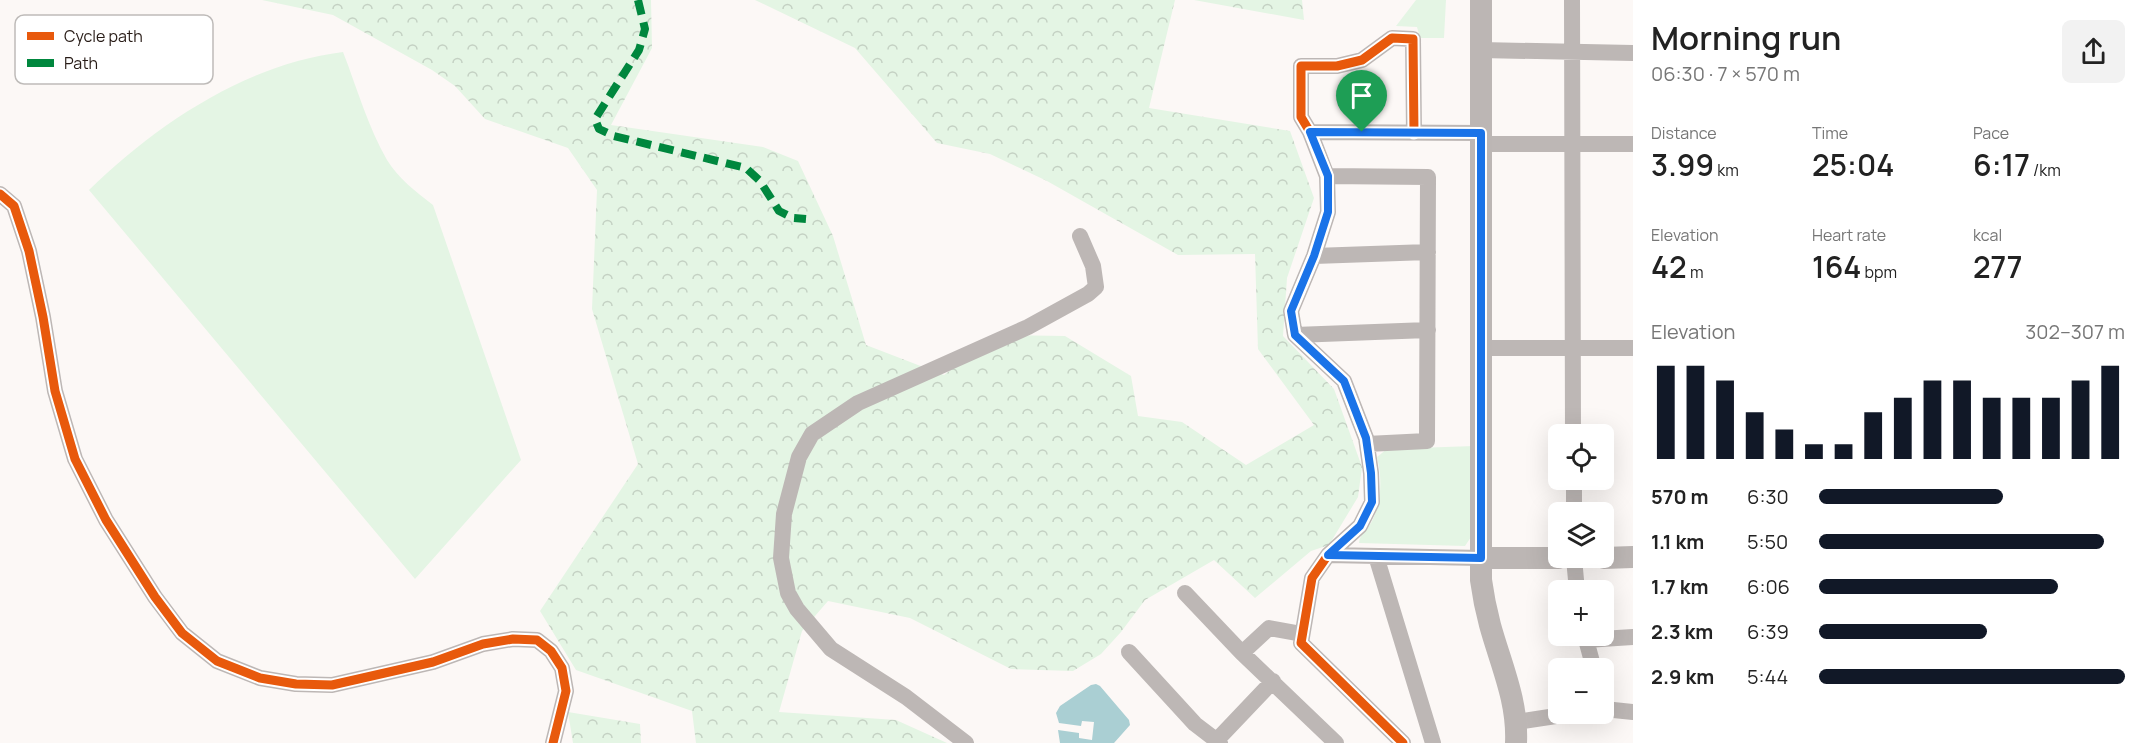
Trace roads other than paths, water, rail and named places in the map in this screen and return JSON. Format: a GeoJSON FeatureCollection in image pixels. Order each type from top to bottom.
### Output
{"type":"FeatureCollection","features":[{"type":"Feature","properties":{"kind":"street"},"geometry":{"type":"LineString","coordinates":[[1481,0],[1481,580],[1485,605],[1513,698],[1517,732],[1548,721]]}},
{"type":"Feature","properties":{"kind":"street"},"geometry":{"type":"LineString","coordinates":[[1572,0],[1573,424]]}},
{"type":"Feature","properties":{"kind":"street"},"geometry":{"type":"LineString","coordinates":[[1403,743],[1301,643],[1312,578],[1328,555],[1360,526],[1372,502],[1367,444],[1344,381],[1295,335],[1291,311],[1314,256],[1328,212],[1328,176],[1310,132],[1301,117],[1301,66],[1338,66],[1362,60],[1392,38],[1413,39],[1414,133]]}},
{"type":"Feature","properties":{"kind":"street"},"geometry":{"type":"LineString","coordinates":[[1481,50],[1633,53]]}},
{"type":"Feature","properties":{"kind":"street"},"geometry":{"type":"LineString","coordinates":[[1310,132],[1414,133],[1573,144],[1633,144]]}},
{"type":"Feature","properties":{"kind":"street"},"geometry":{"type":"LineString","coordinates":[[1328,176],[1428,177],[1427,441],[1367,444]]}},
{"type":"Feature","properties":{"kind":"street"},"geometry":{"type":"LineString","coordinates":[[0,194],[14,206],[29,251],[44,317],[55,391],[75,459],[106,520],[155,597],[182,633],[217,661],[260,678],[296,684],[332,685],[433,662],[483,644],[513,639],[537,640],[551,651],[562,668],[566,691],[554,743]]}},
{"type":"Feature","properties":{"kind":"street"},"geometry":{"type":"LineString","coordinates":[[966,743],[906,697],[831,649],[803,617],[788,593],[781,558],[784,514],[799,457],[812,434],[824,424],[858,403],[1028,327],[1088,294],[1096,286],[1093,266],[1080,236]]}},
{"type":"Feature","properties":{"kind":"street"},"geometry":{"type":"LineString","coordinates":[[1314,256],[1428,252]]}},
{"type":"Feature","properties":{"kind":"street"},"geometry":{"type":"LineString","coordinates":[[1295,335],[1428,330]]}},
{"type":"Feature","properties":{"kind":"street"},"geometry":{"type":"LineString","coordinates":[[1481,348],[1633,348]]}},
{"type":"Feature","properties":{"kind":"street"},"geometry":{"type":"LineString","coordinates":[[1328,555],[1548,558]]}},
{"type":"Feature","properties":{"kind":"street"},"geometry":{"type":"LineString","coordinates":[[1376,556],[1433,743]]}},
{"type":"Feature","properties":{"kind":"street"},"geometry":{"type":"LineString","coordinates":[[1614,558],[1633,557]]}},
{"type":"Feature","properties":{"kind":"street"},"geometry":{"type":"LineString","coordinates":[[1185,593],[1336,743]]}},
{"type":"Feature","properties":{"kind":"street"},"geometry":{"type":"LineString","coordinates":[[1242,652],[1269,628],[1302,634]]}},
{"type":"Feature","properties":{"kind":"street"},"geometry":{"type":"LineString","coordinates":[[1614,637],[1633,637]]}},
{"type":"Feature","properties":{"kind":"street"},"geometry":{"type":"LineString","coordinates":[[1129,652],[1195,724],[1218,742],[1273,681]]}},
{"type":"Feature","properties":{"kind":"street"},"geometry":{"type":"LineString","coordinates":[[1614,709],[1633,712]]}},
{"type":"Feature","properties":{"kind":"water"},"geometry":{"type":"Polygon","coordinates":[[[1096,684],[1129,720],[1130,725],[1114,743],[1060,743],[1058,730],[1079,733],[1079,738],[1092,740],[1094,722],[1082,721],[1081,726],[1059,723],[1056,713],[1060,706],[1096,684]]]}}]}
